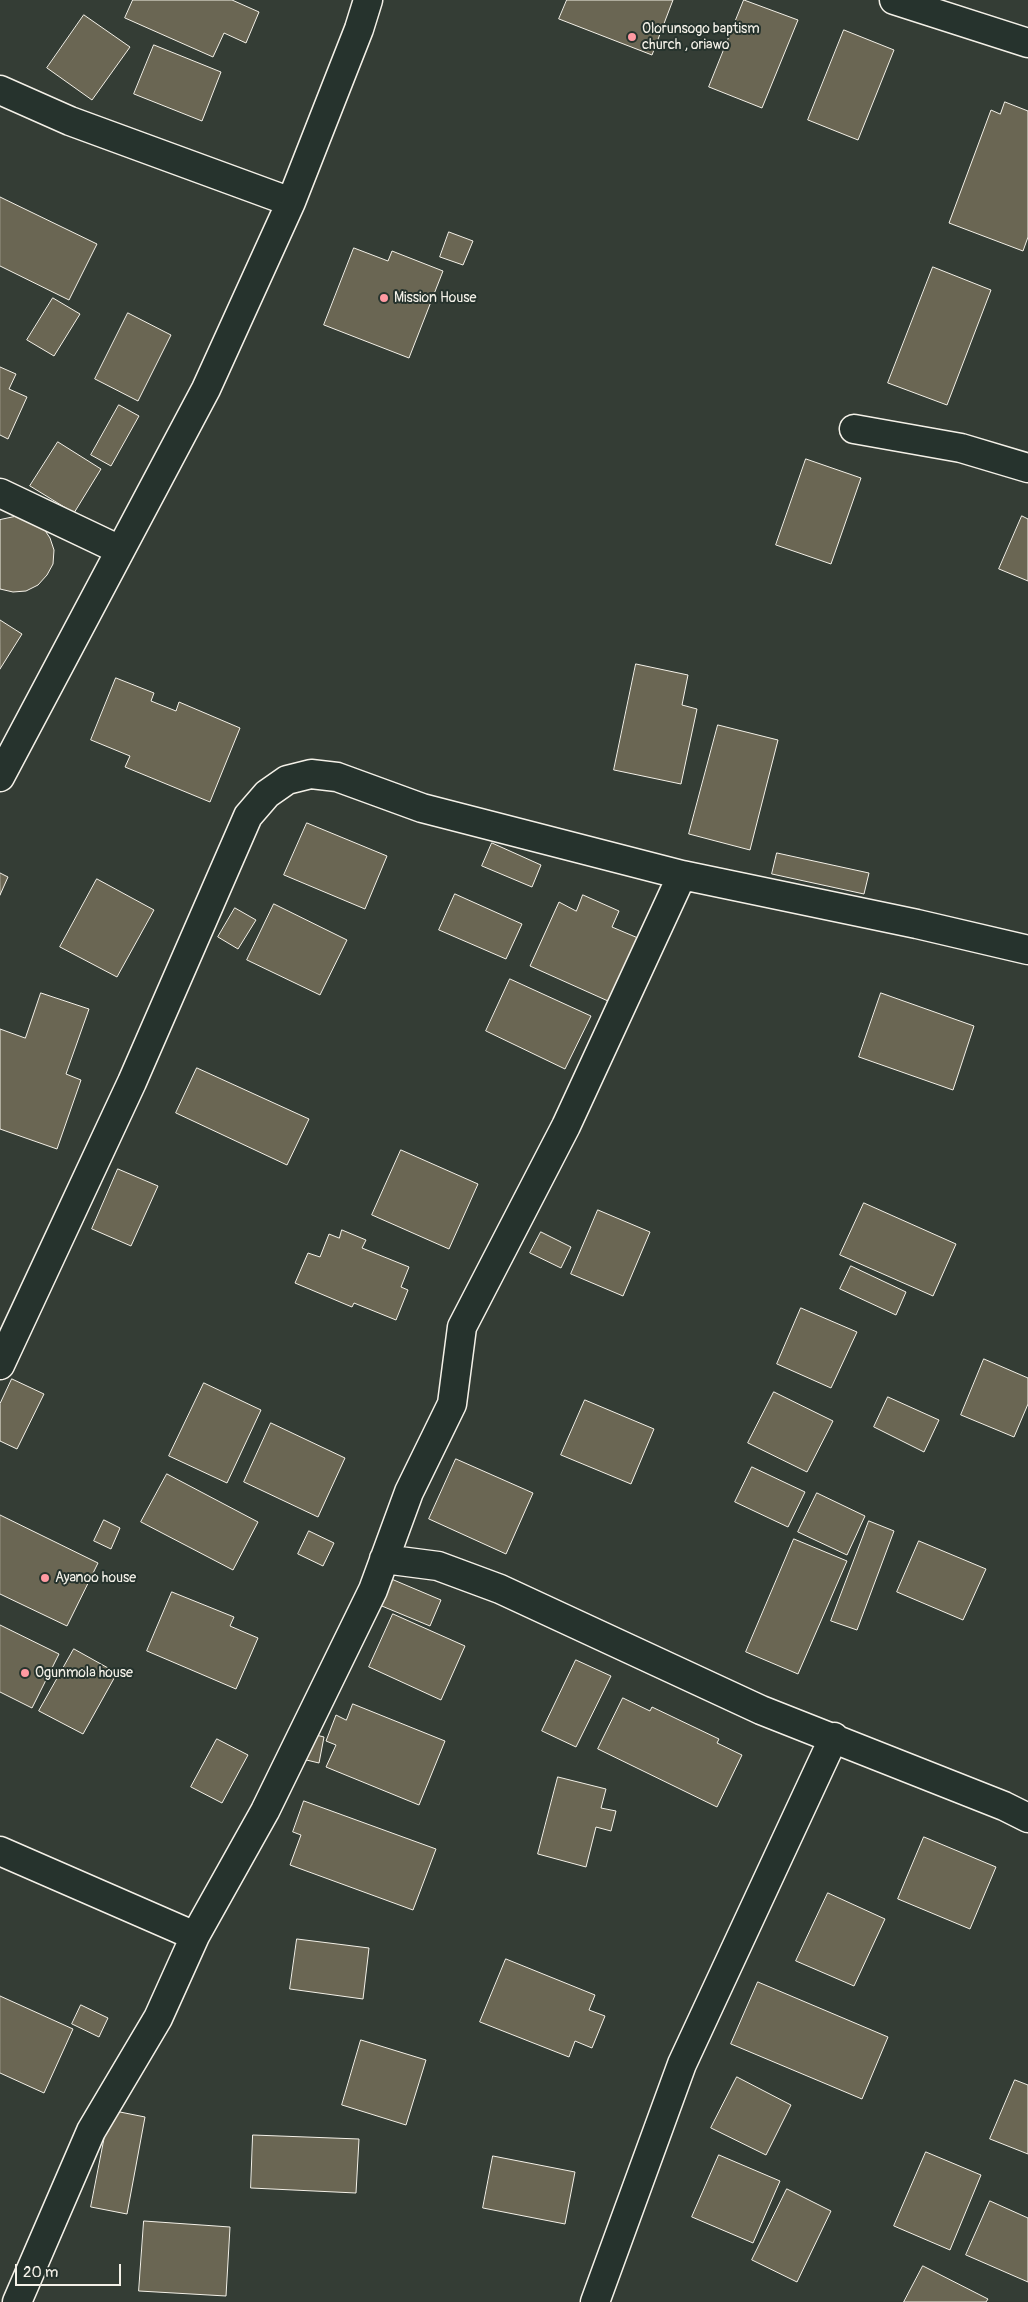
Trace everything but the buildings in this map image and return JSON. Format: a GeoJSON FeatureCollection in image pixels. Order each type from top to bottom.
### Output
{"type":"FeatureCollection","features":[{"type":"Feature","properties":{"kind":"street"},"geometry":{"type":"LineString","coordinates":[[0,776],[206,389],[292,202],[359,29],[368,0]]}},
{"type":"Feature","properties":{"kind":"street"},"geometry":{"type":"LineString","coordinates":[[894,0],[1028,43]]}},
{"type":"Feature","properties":{"kind":"street"},"geometry":{"type":"LineString","coordinates":[[0,90],[70,121],[292,202]]}},
{"type":"Feature","properties":{"kind":"street"},"geometry":{"type":"LineString","coordinates":[[854,429],[962,448],[1028,468]]}},
{"type":"Feature","properties":{"kind":"street"},"geometry":{"type":"LineString","coordinates":[[0,493],[120,550]]}},
{"type":"Feature","properties":{"kind":"street"},"geometry":{"type":"LineString","coordinates":[[0,1365],[6,1335],[132,1082],[248,816],[267,794],[287,780],[311,774],[337,777],[422,808],[682,875],[917,924],[1028,950]]}},
{"type":"Feature","properties":{"kind":"street"},"geometry":{"type":"LineString","coordinates":[[17,2302],[91,2130],[158,2018],[195,1936],[265,1810],[373,1590],[409,1492],[452,1404],[462,1327],[566,1126],[682,875]]}},
{"type":"Feature","properties":{"kind":"street"},"geometry":{"type":"LineString","coordinates":[[384,1559],[438,1566],[500,1588],[761,1710],[834,1737],[1004,1806],[1028,1818]]}},
{"type":"Feature","properties":{"kind":"street"},"geometry":{"type":"LineString","coordinates":[[595,2302],[682,2064],[834,1737]]}},
{"type":"Feature","properties":{"kind":"street"},"geometry":{"type":"LineString","coordinates":[[0,1851],[195,1936]]}},
{"type":"Feature","properties":{"kind":"place","name":"Olorunsogo baptism church , oriawo"},"geometry":{"type":"Point","coordinates":[632,37]}},
{"type":"Feature","properties":{"kind":"place","name":"Mission House"},"geometry":{"type":"Point","coordinates":[384,298]}},
{"type":"Feature","properties":{"kind":"place","name":"Ayanoo house"},"geometry":{"type":"Point","coordinates":[45,1578]}},
{"type":"Feature","properties":{"kind":"place","name":"Ogunmola house"},"geometry":{"type":"Point","coordinates":[25,1673]}}]}
